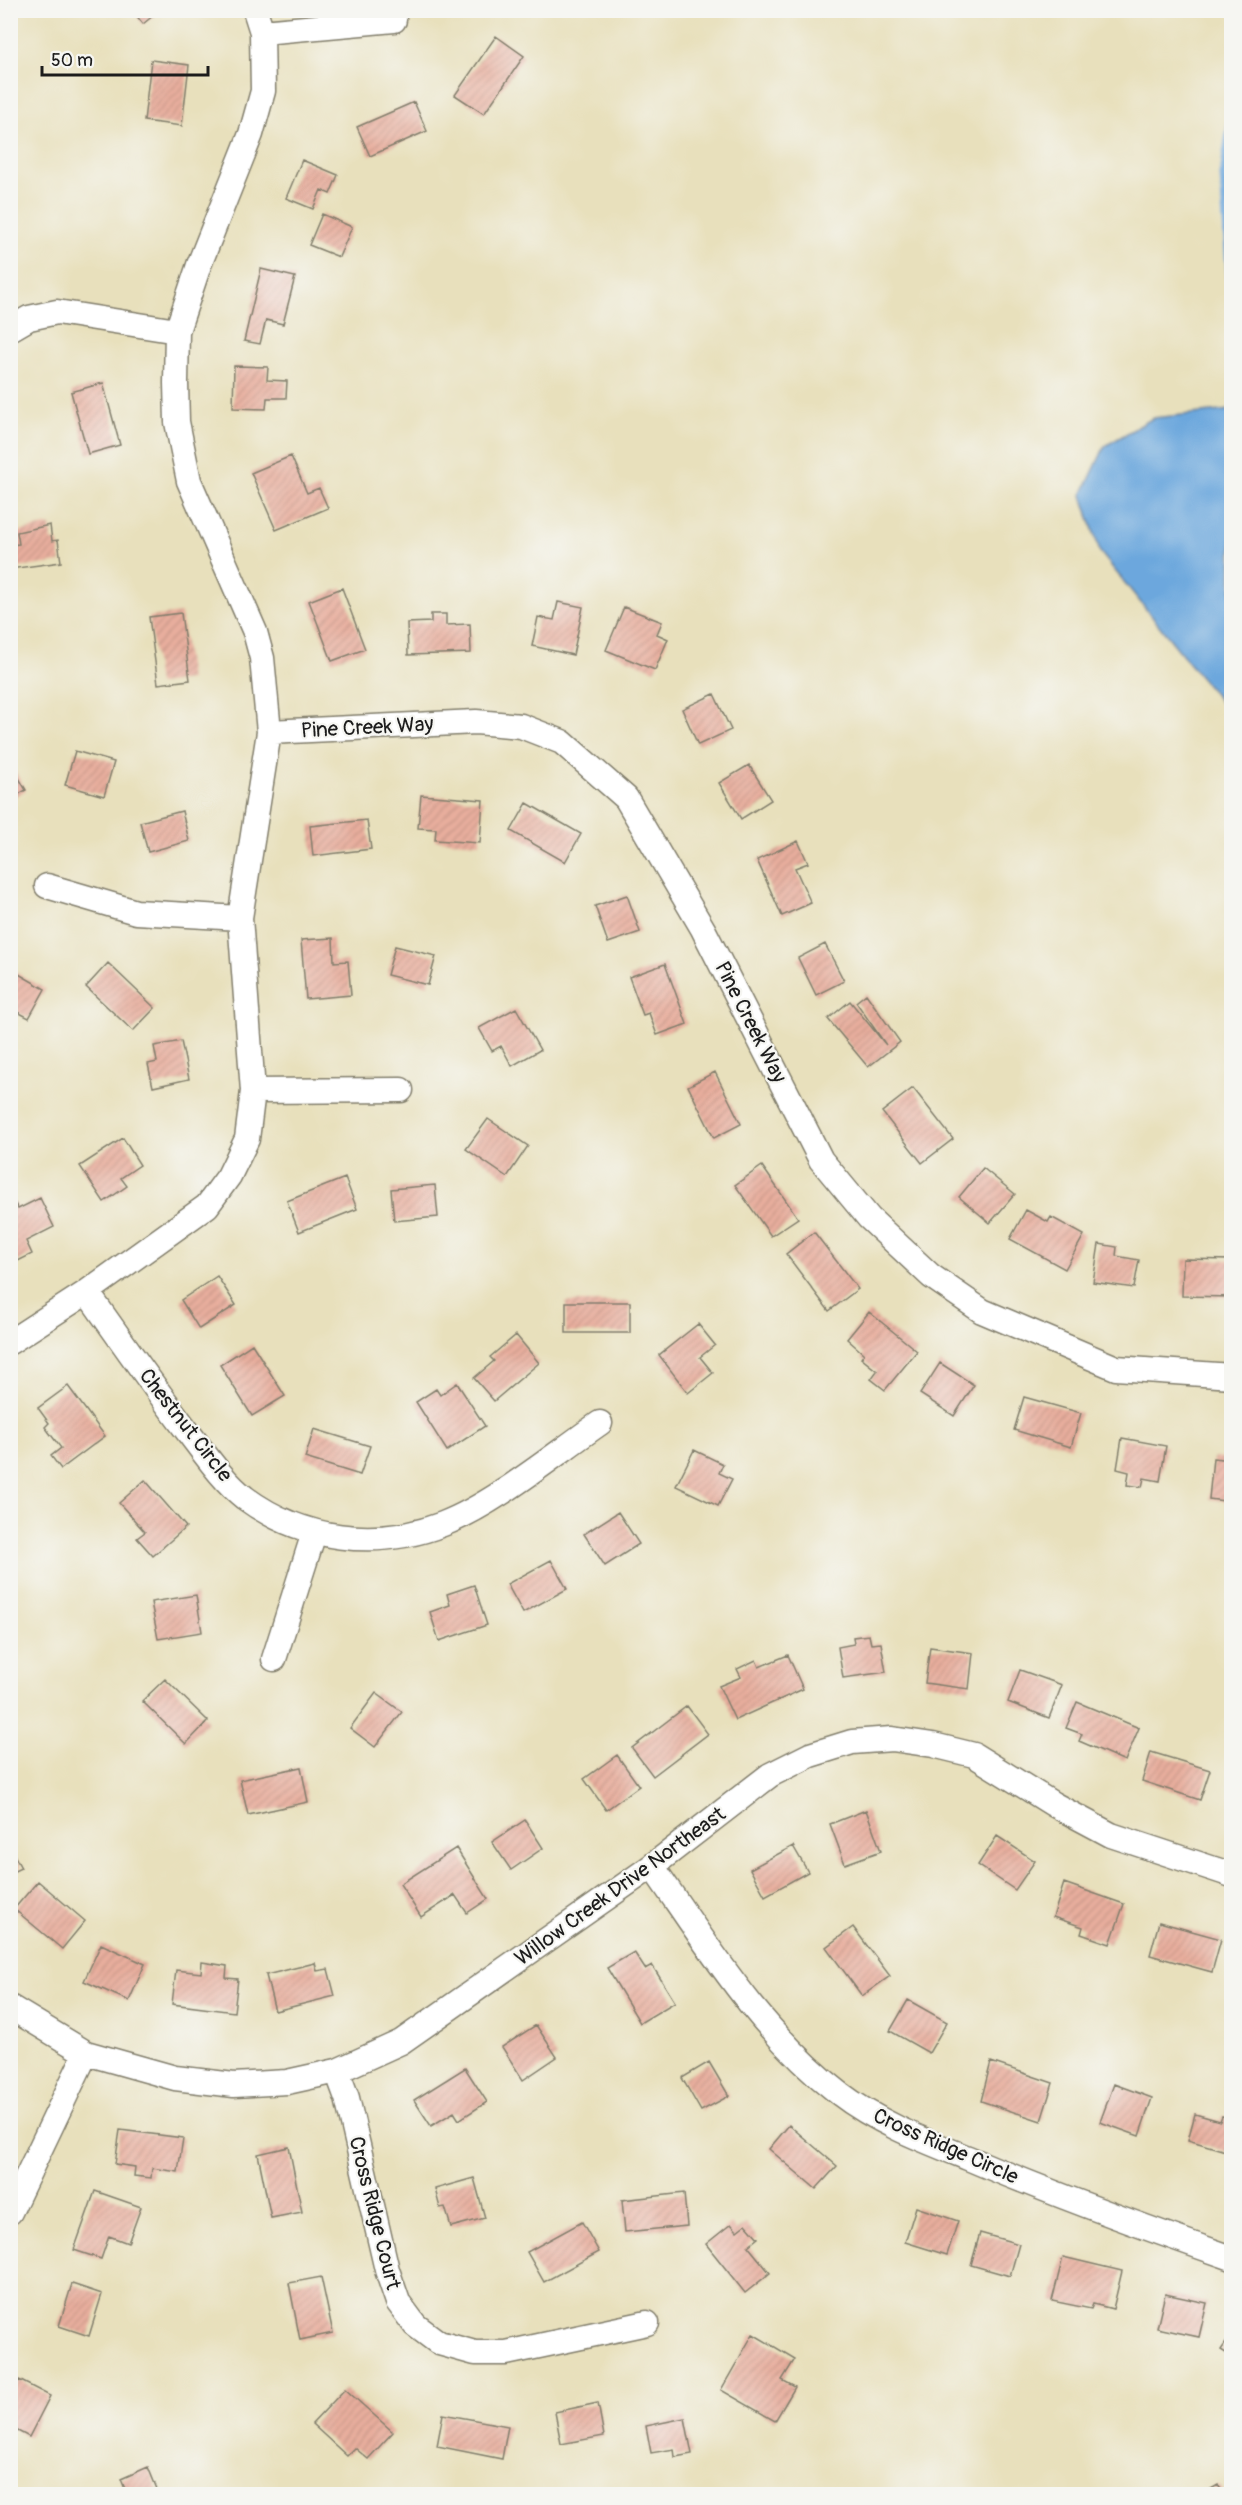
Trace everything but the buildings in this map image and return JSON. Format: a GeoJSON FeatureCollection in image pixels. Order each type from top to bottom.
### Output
{"type":"FeatureCollection","features":[{"type":"Feature","properties":{"kind":"street"},"geometry":{"type":"LineString","coordinates":[[10,1342],[87,1292],[207,1206],[229,1176],[247,1139],[253,1091],[240,918],[269,732],[262,658],[255,632],[201,512],[186,470],[177,422],[177,331],[199,265],[258,113],[264,66],[258,21],[394,20]]}},
{"type":"Feature","properties":{"kind":"street"},"geometry":{"type":"LineString","coordinates":[[10,329],[28,318],[57,312],[177,331]]}},
{"type":"Feature","properties":{"kind":"street","name":"Pine Creek Way"},"geometry":{"type":"LineString","coordinates":[[269,732],[476,722],[521,726],[562,742],[626,798],[703,929],[821,1160],[869,1218],[931,1276],[982,1311],[1116,1368],[1232,1376]]}},
{"type":"Feature","properties":{"kind":"street"},"geometry":{"type":"LineString","coordinates":[[47,886],[136,912],[240,918]]}},
{"type":"Feature","properties":{"kind":"street"},"geometry":{"type":"LineString","coordinates":[[253,1091],[401,1090]]}},
{"type":"Feature","properties":{"kind":"street","name":"Chestnut Circle"},"geometry":{"type":"LineString","coordinates":[[87,1292],[210,1460],[243,1496],[275,1517],[314,1533],[344,1539],[393,1537],[443,1524],[484,1502],[600,1423]]}},
{"type":"Feature","properties":{"kind":"street"},"geometry":{"type":"LineString","coordinates":[[274,1659],[314,1533]]}},
{"type":"Feature","properties":{"kind":"street","name":"Willow Creek Drive Northeast"},"geometry":{"type":"LineString","coordinates":[[10,2007],[86,2053],[175,2078],[234,2085],[287,2082],[337,2071],[401,2042],[652,1866],[770,1776],[810,1755],[852,1742],[892,1739],[933,1745],[974,1755],[1053,1804],[1112,1834],[1232,1875]]}},
{"type":"Feature","properties":{"kind":"street","name":"Cross Ridge Circle"},"geometry":{"type":"LineString","coordinates":[[652,1866],[750,2007],[839,2093],[889,2125],[971,2160],[1086,2206],[1232,2258]]}},
{"type":"Feature","properties":{"kind":"street"},"geometry":{"type":"LineString","coordinates":[[10,2212],[86,2053]]}},
{"type":"Feature","properties":{"kind":"street","name":"Cross Ridge Court"},"geometry":{"type":"LineString","coordinates":[[337,2071],[347,2098],[387,2270],[398,2302],[415,2325],[439,2343],[475,2353],[506,2353],[647,2323]]}},
{"type":"Feature","properties":{"kind":"water"},"geometry":{"type":"Polygon","coordinates":[[[1232,410],[1231,715],[1100,552],[1082,495],[1105,446],[1153,418],[1232,410]]]}},
{"type":"Feature","properties":{"kind":"waterway"},"geometry":{"type":"LineString","coordinates":[[1232,113],[1223,175],[1232,313]]}}]}
